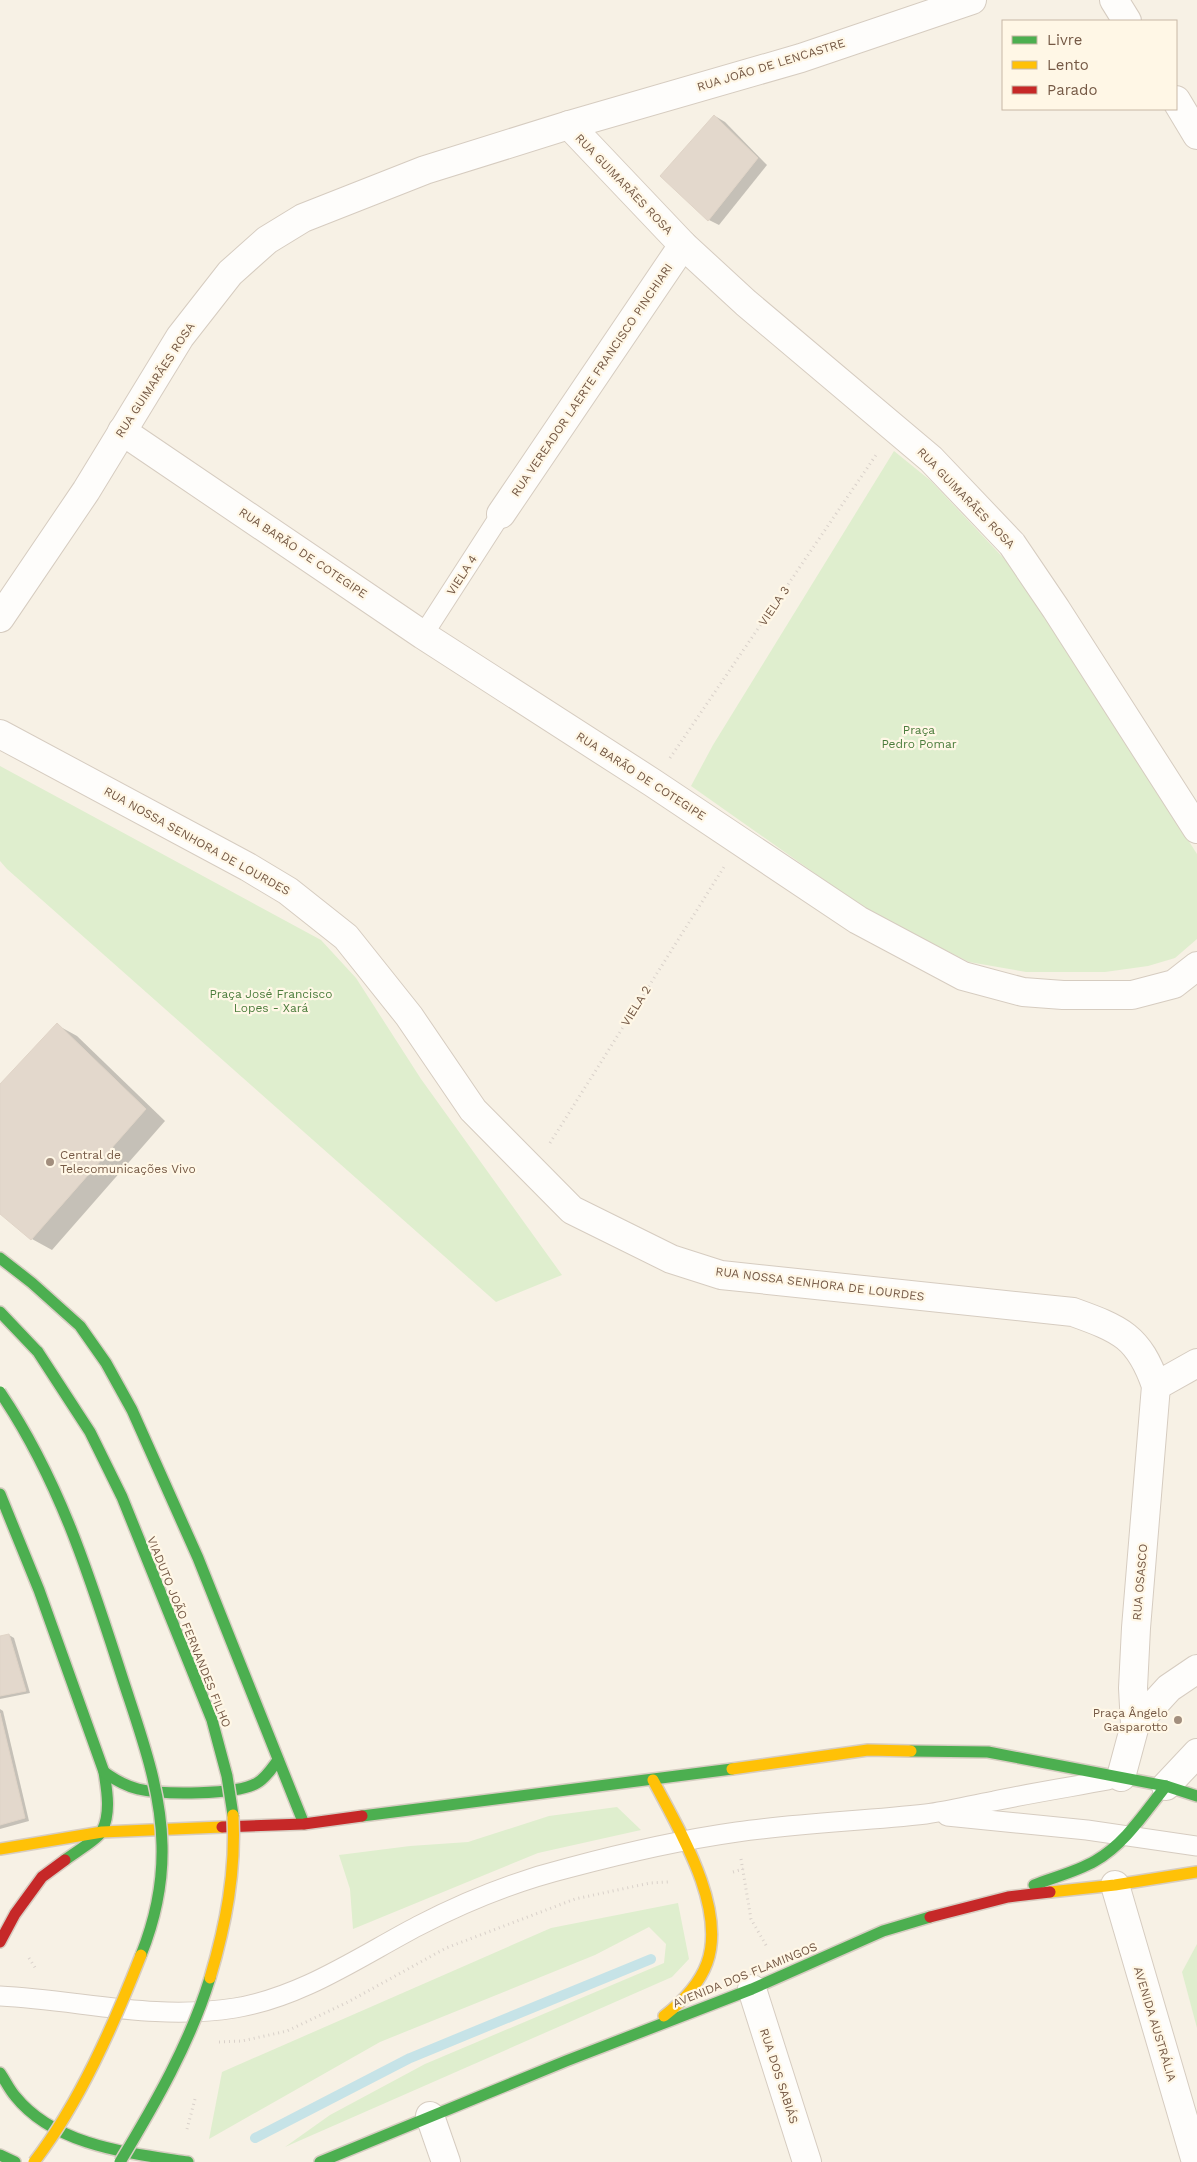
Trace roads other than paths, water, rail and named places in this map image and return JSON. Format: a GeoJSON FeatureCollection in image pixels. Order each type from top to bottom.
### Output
{"type":"FeatureCollection","features":[{"type":"Feature","properties":{"kind":"main road"},"geometry":{"type":"LineString","coordinates":[[0,1258],[32,1283],[80,1326],[106,1363],[132,1410],[198,1558],[245,1671],[304,1824]]}},
{"type":"Feature","properties":{"kind":"main road","name":"VIADUTO JOÃO FERNANDES FILHO"},"geometry":{"type":"LineString","coordinates":[[0,1312],[38,1352],[72,1400],[98,1445],[200,1690],[216,1736],[232,1803],[235,1846],[233,1886],[221,1946],[209,1981],[176,2060],[120,2162]]}},
{"type":"Feature","properties":{"kind":"main road"},"geometry":{"type":"LineString","coordinates":[[0,1392],[41,1458],[61,1501],[106,1626],[148,1762],[162,1838],[162,1866],[158,1899],[142,1953],[101,2047],[74,2101],[49,2143],[34,2162]]}},
{"type":"Feature","properties":{"kind":"main road"},"geometry":{"type":"LineString","coordinates":[[0,1494],[39,1590],[104,1772],[108,1794],[107,1814],[102,1832],[42,1877],[15,1914],[0,1942]]}},
{"type":"Feature","properties":{"kind":"main road"},"geometry":{"type":"LineString","coordinates":[[0,1849],[102,1832],[304,1824],[653,1780],[868,1750],[988,1752],[1166,1786],[1197,1796]]}},
{"type":"Feature","properties":{"kind":"main road"},"geometry":{"type":"LineString","coordinates":[[104,1772],[124,1784],[140,1790],[159,1792],[240,1789],[256,1784],[278,1760]]}},
{"type":"Feature","properties":{"kind":"main road"},"geometry":{"type":"LineString","coordinates":[[646,2029],[671,2011],[692,1990],[704,1969],[710,1953],[711,1932],[708,1908],[684,1840],[653,1780]]}},
{"type":"Feature","properties":{"kind":"main road"},"geometry":{"type":"LineString","coordinates":[[1008,1897],[1094,1861],[1112,1848],[1166,1786]]}},
{"type":"Feature","properties":{"kind":"main road","name":"AVENIDA DOS FLAMINGOS"},"geometry":{"type":"LineString","coordinates":[[320,2162],[646,2029],[752,1989],[883,1931],[963,1907],[1008,1897],[1115,1885],[1197,1872]]}},
{"type":"Feature","properties":{"kind":"main road"},"geometry":{"type":"LineString","coordinates":[[0,2073],[14,2095],[24,2106],[57,2129],[86,2141],[136,2153],[188,2162]]}},
{"type":"Feature","properties":{"kind":"main road"},"geometry":{"type":"LineString","coordinates":[[0,2155],[15,2162]]}},
{"type":"Feature","properties":{"kind":"street","name":"RUA JOÃO DE LENCASTRE"},"geometry":{"type":"LineString","coordinates":[[569,125],[801,58],[972,0]]}},
{"type":"Feature","properties":{"kind":"street"},"geometry":{"type":"LineString","coordinates":[[1114,0],[1126,20]]}},
{"type":"Feature","properties":{"kind":"street"},"geometry":{"type":"LineString","coordinates":[[1177,102],[1197,135]]}},
{"type":"Feature","properties":{"kind":"street","name":"RUA GUIMARÃES ROSA"},"geometry":{"type":"LineString","coordinates":[[0,618],[86,491],[180,337],[230,273],[267,240],[303,218],[425,170],[569,125],[683,245],[746,303],[931,459],[1012,544],[1056,609],[1197,829]]}},
{"type":"Feature","properties":{"kind":"street","name":"RUA VEREADOR LAERTE FRANCISCO PINCHIARI"},"geometry":{"type":"LineString","coordinates":[[501,514],[683,245]]}},
{"type":"Feature","properties":{"kind":"street","name":"RUA BARÃO DE COTEGIPE"},"geometry":{"type":"LineString","coordinates":[[122,431],[354,587],[423,636],[653,783],[858,920],[963,976],[1023,992],[1062,995],[1132,995],[1174,984],[1197,966]]}},
{"type":"Feature","properties":{"kind":"street","name":"RUA NOSSA SENHORA DE LOURDES"},"geometry":{"type":"LineString","coordinates":[[0,734],[248,867],[288,891],[318,913],[346,937],[363,957],[409,1016],[473,1110],[572,1210],[671,1259],[721,1275],[1073,1312],[1106,1324],[1127,1336],[1141,1352],[1149,1366],[1156,1386]]}},
{"type":"Feature","properties":{"kind":"street"},"geometry":{"type":"LineString","coordinates":[[1156,1386],[1197,1364]]}},
{"type":"Feature","properties":{"kind":"street","name":"RUA OSASCO"},"geometry":{"type":"LineString","coordinates":[[1121,1777],[1135,1725],[1136,1628],[1156,1386]]}},
{"type":"Feature","properties":{"kind":"street"},"geometry":{"type":"LineString","coordinates":[[1135,1725],[1169,1688],[1197,1669]]}},
{"type":"Feature","properties":{"kind":"street"},"geometry":{"type":"LineString","coordinates":[[1166,1786],[1197,1753]]}},
{"type":"Feature","properties":{"kind":"street","name":"AVENIDA AUSTRÁLIA"},"geometry":{"type":"LineString","coordinates":[[1115,1885],[1196,2162]]}},
{"type":"Feature","properties":{"kind":"street","name":"RUA DOS SABIÁS"},"geometry":{"type":"LineString","coordinates":[[752,1989],[808,2162]]}},
{"type":"Feature","properties":{"kind":"street"},"geometry":{"type":"LineString","coordinates":[[430,2116],[446,2162]]}},
{"type":"Feature","properties":{"kind":"lane","name":"VIELA 4"},"geometry":{"type":"LineString","coordinates":[[423,636],[501,514]]}},
{"type":"Feature","properties":{"kind":"lane"},"geometry":{"type":"LineString","coordinates":[[0,1996],[133,2012],[185,2013],[237,2008],[283,1995],[316,1981],[418,1926],[464,1904],[507,1886],[567,1868],[684,1840],[825,1822],[928,1814],[1121,1777]]}},
{"type":"Feature","properties":{"kind":"lane"},"geometry":{"type":"LineString","coordinates":[[928,1814],[1124,1835],[1197,1846]]}},
{"type":"Feature","properties":{"kind":"waterway"},"geometry":{"type":"LineString","coordinates":[[255,2138],[410,2058],[651,1959]]}},
{"type":"Feature","properties":{"kind":"place","name":"Central de Telecomunicações Vivo"},"geometry":{"type":"Point","coordinates":[50,1162]}},
{"type":"Feature","properties":{"kind":"place","name":"Praça Ângelo Gasparotto"},"geometry":{"type":"Point","coordinates":[1178,1720]}},
{"type":"Feature","properties":{"kind":"park label","name":"Praça Pedro Pomar"},"geometry":{"type":"Point","coordinates":[919,737]}},
{"type":"Feature","properties":{"kind":"park label","name":"Praça José Francisco Lopes - Xará"},"geometry":{"type":"Point","coordinates":[271,1001]}}]}
